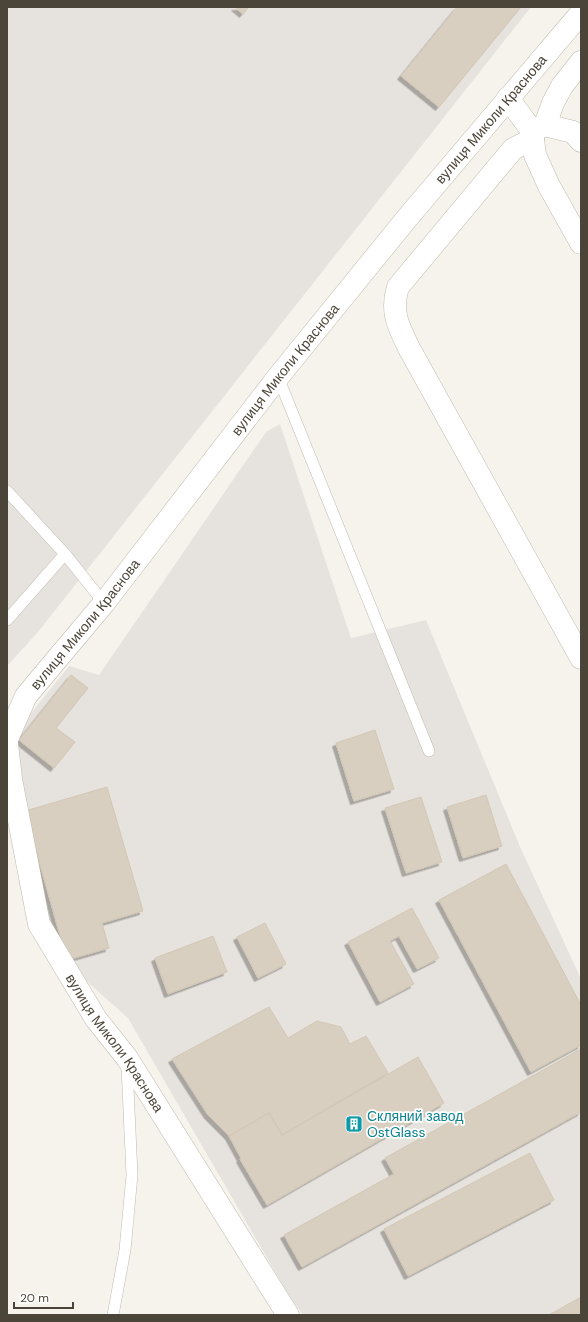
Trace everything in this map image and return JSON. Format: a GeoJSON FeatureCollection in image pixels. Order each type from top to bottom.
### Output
{"type":"FeatureCollection","features":[{"type":"Feature","properties":{"kind":"street","name":"вулиця Миколи Краснова"},"geometry":{"type":"LineString","coordinates":[[7,740],[26,696],[104,603],[278,377],[408,217],[581,13]]}},
{"type":"Feature","properties":{"kind":"street"},"geometry":{"type":"LineString","coordinates":[[581,62],[562,86],[537,132],[535,155],[549,186],[581,243]]}},
{"type":"Feature","properties":{"kind":"street"},"geometry":{"type":"LineString","coordinates":[[508,98],[537,132]]}},
{"type":"Feature","properties":{"kind":"street"},"geometry":{"type":"LineString","coordinates":[[581,141],[573,132],[537,132],[513,149],[398,287],[394,298],[394,308],[398,322],[410,350],[581,658]]}},
{"type":"Feature","properties":{"kind":"street","name":"вулиця Миколи Краснова"},"geometry":{"type":"LineString","coordinates":[[7,744],[11,779],[39,924],[96,1019],[127,1058],[288,1315]]}},
{"type":"Feature","properties":{"kind":"lane"},"geometry":{"type":"LineString","coordinates":[[278,377],[429,751]]}},
{"type":"Feature","properties":{"kind":"lane"},"geometry":{"type":"LineString","coordinates":[[7,491],[65,554],[104,603]]}},
{"type":"Feature","properties":{"kind":"lane"},"geometry":{"type":"LineString","coordinates":[[7,620],[65,554]]}},
{"type":"Feature","properties":{"kind":"lane"},"geometry":{"type":"LineString","coordinates":[[113,1315],[125,1250],[132,1175],[127,1058]]}},
{"type":"Feature","properties":{"kind":"shaded area"},"geometry":{"type":"Polygon","coordinates":[[[7,7],[531,7],[38,632],[7,666],[7,7]]]}},
{"type":"Feature","properties":{"kind":"shaded area"},"geometry":{"type":"Polygon","coordinates":[[[280,424],[351,638],[426,620],[521,849],[581,979],[581,1315],[303,1315],[288,1294],[128,1018],[65,962],[45,914],[13,752],[19,728],[69,666],[99,675],[266,432],[280,424]]]}},
{"type":"Feature","properties":{"kind":"building"},"geometry":{"type":"Polygon","coordinates":[[[235,7],[249,7],[243,14],[235,7]]]}},
{"type":"Feature","properties":{"kind":"building"},"geometry":{"type":"Polygon","coordinates":[[[457,7],[521,7],[439,107],[401,76],[457,7]]]}},
{"type":"Feature","properties":{"kind":"building"},"geometry":{"type":"Polygon","coordinates":[[[71,675],[88,688],[56,728],[75,742],[54,768],[19,740],[71,675]]]}},
{"type":"Feature","properties":{"kind":"building"},"geometry":{"type":"Polygon","coordinates":[[[375,730],[394,789],[354,801],[336,743],[375,730]]]}},
{"type":"Feature","properties":{"kind":"building"},"geometry":{"type":"Polygon","coordinates":[[[107,787],[143,911],[102,923],[109,948],[67,960],[25,811],[107,787]]]}},
{"type":"Feature","properties":{"kind":"building"},"geometry":{"type":"Polygon","coordinates":[[[486,795],[502,846],[463,858],[447,807],[486,795]]]}},
{"type":"Feature","properties":{"kind":"building"},"geometry":{"type":"Polygon","coordinates":[[[421,797],[442,862],[406,873],[385,808],[421,797]]]}},
{"type":"Feature","properties":{"kind":"building"},"geometry":{"type":"Polygon","coordinates":[[[506,864],[581,1005],[581,1045],[531,1072],[439,900],[506,864]]]}},
{"type":"Feature","properties":{"kind":"building"},"geometry":{"type":"Polygon","coordinates":[[[412,908],[439,958],[417,969],[399,936],[390,941],[414,984],[380,1002],[348,942],[412,908]]]}},
{"type":"Feature","properties":{"kind":"building"},"geometry":{"type":"Polygon","coordinates":[[[265,923],[286,964],[258,978],[237,937],[265,923]]]}},
{"type":"Feature","properties":{"kind":"building"},"geometry":{"type":"Polygon","coordinates":[[[213,936],[227,972],[168,994],[155,958],[213,936]]]}},
{"type":"Feature","properties":{"kind":"building"},"geometry":{"type":"Polygon","coordinates":[[[269,1007],[288,1038],[317,1021],[341,1027],[350,1044],[366,1036],[388,1073],[282,1135],[269,1113],[229,1136],[208,1115],[172,1059],[269,1007]]]}},
{"type":"Feature","properties":{"kind":"building"},"geometry":{"type":"Polygon","coordinates":[[[581,1049],[581,1112],[302,1267],[284,1235],[394,1174],[385,1158],[581,1049]]]}},
{"type":"Feature","properties":{"kind":"building","name":"Скляний завод OstGlass"},"geometry":{"type":"Polygon","coordinates":[[[418,1057],[444,1103],[267,1205],[240,1159],[241,1158],[229,1136],[269,1113],[282,1135],[418,1057]]]}},
{"type":"Feature","properties":{"kind":"building"},"geometry":{"type":"Polygon","coordinates":[[[530,1153],[554,1200],[408,1276],[384,1229],[530,1153]]]}},
{"type":"Feature","properties":{"kind":"building"},"geometry":{"type":"Polygon","coordinates":[[[581,1297],[581,1315],[549,1315],[581,1297]]]}},
{"type":"Feature","properties":{"kind":"place","name":"Скляний завод OstGlass"},"geometry":{"type":"Point","coordinates":[354,1124]}}]}
